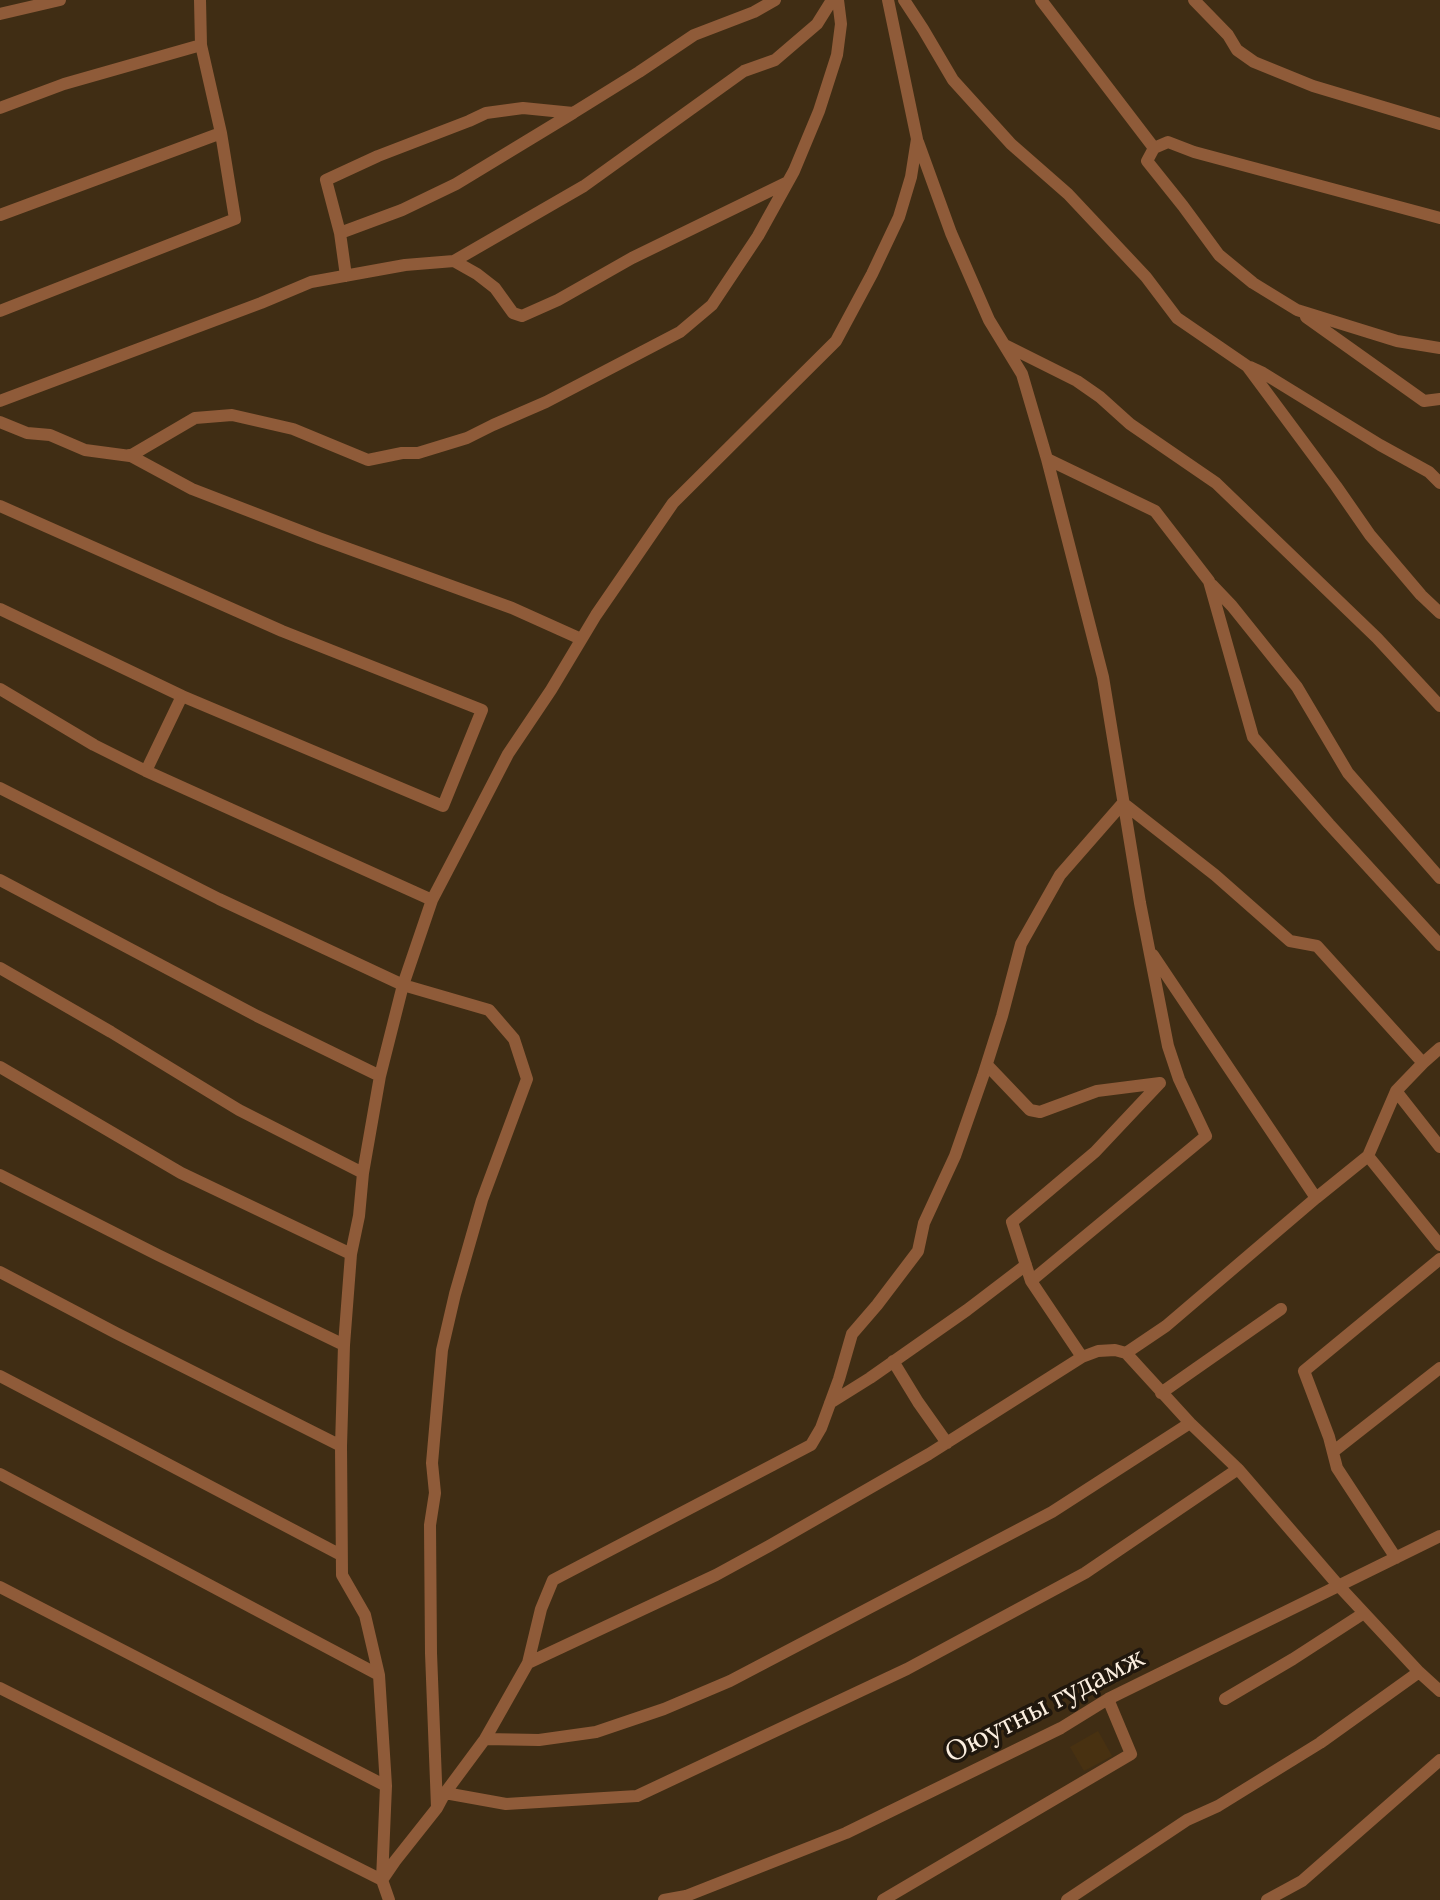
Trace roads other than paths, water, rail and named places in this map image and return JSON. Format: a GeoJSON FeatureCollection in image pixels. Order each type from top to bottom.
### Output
{"type":"FeatureCollection","features":[{"type":"Feature","properties":{"kind":"street"},"geometry":{"type":"LineString","coordinates":[[0,14],[60,0]]}},
{"type":"Feature","properties":{"kind":"street"},"geometry":{"type":"LineString","coordinates":[[0,311],[235,219],[221,133],[201,45],[200,0]]}},
{"type":"Feature","properties":{"kind":"street"},"geometry":{"type":"LineString","coordinates":[[340,233],[402,210],[456,184],[694,35],[754,12],[775,0]]}},
{"type":"Feature","properties":{"kind":"street"},"geometry":{"type":"LineString","coordinates":[[129,455],[195,418],[232,415],[293,429],[368,460],[418,453],[467,438],[546,402],[680,332],[712,305],[758,236],[788,182],[819,111],[837,55],[841,24],[835,0]]}},
{"type":"Feature","properties":{"kind":"street"},"geometry":{"type":"LineString","coordinates":[[0,401],[311,282],[405,265],[454,261],[584,186],[744,71],[775,60],[817,24],[835,0]]}},
{"type":"Feature","properties":{"kind":"street"},"geometry":{"type":"LineString","coordinates":[[888,0],[917,139],[951,233],[989,320],[1022,374],[1047,459],[1103,677],[1168,1046],[1179,1079],[1206,1136],[1031,1281]]}},
{"type":"Feature","properties":{"kind":"street"},"geometry":{"type":"LineString","coordinates":[[904,0],[953,80],[1011,144],[1068,194],[1146,277],[1177,318],[1247,366],[1429,472],[1440,483]]}},
{"type":"Feature","properties":{"kind":"street"},"geometry":{"type":"LineString","coordinates":[[1041,0],[1154,148]]}},
{"type":"Feature","properties":{"kind":"street"},"geometry":{"type":"LineString","coordinates":[[1194,0],[1228,35],[1237,50],[1254,62],[1313,86],[1440,124]]}},
{"type":"Feature","properties":{"kind":"street"},"geometry":{"type":"LineString","coordinates":[[0,108],[64,84],[201,45]]}},
{"type":"Feature","properties":{"kind":"street"},"geometry":{"type":"LineString","coordinates":[[346,276],[340,233],[326,180],[486,113],[523,108],[573,113]]}},
{"type":"Feature","properties":{"kind":"street"},"geometry":{"type":"LineString","coordinates":[[0,215],[221,133]]}},
{"type":"Feature","properties":{"kind":"street"},"geometry":{"type":"LineString","coordinates":[[389,1900],[382,1880],[386,1786],[379,1675],[365,1615],[342,1575],[341,1446],[351,1254],[380,1076],[403,985],[432,900],[508,754],[581,639],[673,503],[836,341],[899,217],[911,177],[917,139]]}},
{"type":"Feature","properties":{"kind":"street"},"geometry":{"type":"LineString","coordinates":[[1440,218],[1194,152],[1168,142],[1154,148],[1147,161],[1219,255],[1253,283],[1297,310],[1424,401],[1440,399]]}},
{"type":"Feature","properties":{"kind":"street"},"geometry":{"type":"LineString","coordinates":[[454,261],[495,288],[513,313],[522,316],[788,182]]}},
{"type":"Feature","properties":{"kind":"street"},"geometry":{"type":"LineString","coordinates":[[1297,310],[1397,341],[1440,348]]}},
{"type":"Feature","properties":{"kind":"street"},"geometry":{"type":"LineString","coordinates":[[1004,344],[1077,381],[1130,424],[1216,483],[1377,638],[1440,706]]}},
{"type":"Feature","properties":{"kind":"street"},"geometry":{"type":"LineString","coordinates":[[1247,366],[1370,535],[1440,613]]}},
{"type":"Feature","properties":{"kind":"street"},"geometry":{"type":"LineString","coordinates":[[0,422],[27,433],[50,435],[85,450],[129,455],[192,489],[500,604],[581,639]]}},
{"type":"Feature","properties":{"kind":"street"},"geometry":{"type":"LineString","coordinates":[[1047,459],[1155,511],[1297,687],[1348,773],[1440,878]]}},
{"type":"Feature","properties":{"kind":"street"},"geometry":{"type":"LineString","coordinates":[[0,506],[282,631],[482,710],[443,806],[182,696],[0,609]]}},
{"type":"Feature","properties":{"kind":"street"},"geometry":{"type":"LineString","coordinates":[[1209,581],[1253,737],[1440,945]]}},
{"type":"Feature","properties":{"kind":"street"},"geometry":{"type":"LineString","coordinates":[[0,689],[94,745],[146,771],[432,900]]}},
{"type":"Feature","properties":{"kind":"street"},"geometry":{"type":"LineString","coordinates":[[146,771],[182,696]]}},
{"type":"Feature","properties":{"kind":"street"},"geometry":{"type":"LineString","coordinates":[[0,788],[219,899],[403,985],[489,1010],[514,1039],[527,1079],[482,1200],[442,1350],[432,1463],[435,1493],[430,1525],[437,1808]]}},
{"type":"Feature","properties":{"kind":"street"},"geometry":{"type":"LineString","coordinates":[[1123,803],[1215,875],[1290,941],[1317,946],[1423,1063]]}},
{"type":"Feature","properties":{"kind":"street"},"geometry":{"type":"LineString","coordinates":[[382,1880],[485,1739],[528,1663],[541,1609],[553,1580],[811,1445],[821,1428],[852,1334],[918,1251],[924,1223],[955,1156],[987,1065],[1021,944],[1060,875],[1123,803]]}},
{"type":"Feature","properties":{"kind":"street"},"geometry":{"type":"LineString","coordinates":[[0,880],[257,1016],[380,1076]]}},
{"type":"Feature","properties":{"kind":"street"},"geometry":{"type":"LineString","coordinates":[[1149,950],[1316,1198]]}},
{"type":"Feature","properties":{"kind":"street"},"geometry":{"type":"LineString","coordinates":[[0,968],[239,1110],[363,1173]]}},
{"type":"Feature","properties":{"kind":"street"},"geometry":{"type":"LineString","coordinates":[[1126,1353],[1166,1326],[1368,1156],[1396,1091],[1440,1048]]}},
{"type":"Feature","properties":{"kind":"street"},"geometry":{"type":"LineString","coordinates":[[987,1065],[1030,1110],[1040,1112],[1097,1091],[1179,1079]]}},
{"type":"Feature","properties":{"kind":"street"},"geometry":{"type":"LineString","coordinates":[[0,1067],[181,1173],[351,1254]]}},
{"type":"Feature","properties":{"kind":"street"},"geometry":{"type":"LineString","coordinates":[[1082,1357],[1031,1281],[1012,1222],[1095,1152],[1160,1083]]}},
{"type":"Feature","properties":{"kind":"street"},"geometry":{"type":"LineString","coordinates":[[1396,1091],[1440,1147]]}},
{"type":"Feature","properties":{"kind":"street"},"geometry":{"type":"LineString","coordinates":[[1368,1156],[1440,1245]]}},
{"type":"Feature","properties":{"kind":"street"},"geometry":{"type":"LineString","coordinates":[[0,1175],[344,1345]]}},
{"type":"Feature","properties":{"kind":"street"},"geometry":{"type":"LineString","coordinates":[[1396,1558],[1337,1468],[1334,1451],[1304,1371],[1440,1259]]}},
{"type":"Feature","properties":{"kind":"street"},"geometry":{"type":"LineString","coordinates":[[830,1403],[967,1310],[1026,1265]]}},
{"type":"Feature","properties":{"kind":"street"},"geometry":{"type":"LineString","coordinates":[[0,1272],[341,1446]]}},
{"type":"Feature","properties":{"kind":"street"},"geometry":{"type":"LineString","coordinates":[[1161,1393],[1281,1309]]}},
{"type":"Feature","properties":{"kind":"street"},"geometry":{"type":"LineString","coordinates":[[528,1663],[716,1575],[947,1443],[1082,1357],[1098,1351],[1115,1350],[1126,1353],[1161,1393],[1238,1469],[1338,1585],[1440,1691]]}},
{"type":"Feature","properties":{"kind":"street"},"geometry":{"type":"LineString","coordinates":[[893,1361],[947,1443]]}},
{"type":"Feature","properties":{"kind":"street"},"geometry":{"type":"LineString","coordinates":[[1334,1451],[1440,1368]]}},
{"type":"Feature","properties":{"kind":"street"},"geometry":{"type":"LineString","coordinates":[[0,1376],[341,1555]]}},
{"type":"Feature","properties":{"kind":"street"},"geometry":{"type":"LineString","coordinates":[[485,1739],[539,1740],[596,1732],[664,1709],[730,1681],[1052,1512],[1190,1423]]}},
{"type":"Feature","properties":{"kind":"street"},"geometry":{"type":"LineString","coordinates":[[445,1793],[506,1804],[637,1796],[907,1669],[1085,1573],[1238,1469]]}},
{"type":"Feature","properties":{"kind":"street"},"geometry":{"type":"LineString","coordinates":[[0,1474],[379,1675]]}},
{"type":"Feature","properties":{"kind":"street","name":"Оюутны гудамж"},"geometry":{"type":"LineString","coordinates":[[664,1900],[686,1896],[846,1833],[1061,1728],[1108,1699],[1440,1536]]}},
{"type":"Feature","properties":{"kind":"street"},"geometry":{"type":"LineString","coordinates":[[0,1587],[386,1786]]}},
{"type":"Feature","properties":{"kind":"street"},"geometry":{"type":"LineString","coordinates":[[1225,1699],[1364,1613]]}},
{"type":"Feature","properties":{"kind":"street"},"geometry":{"type":"LineString","coordinates":[[1067,1900],[1187,1820],[1218,1806],[1320,1743],[1419,1672]]}},
{"type":"Feature","properties":{"kind":"street"},"geometry":{"type":"LineString","coordinates":[[0,1688],[382,1880]]}},
{"type":"Feature","properties":{"kind":"street"},"geometry":{"type":"LineString","coordinates":[[883,1900],[1131,1754],[1108,1699]]}},
{"type":"Feature","properties":{"kind":"street"},"geometry":{"type":"LineString","coordinates":[[1284,1900],[1440,1760]]}},
{"type":"Feature","properties":{"kind":"street"},"geometry":{"type":"LineString","coordinates":[[1267,1900],[1302,1881]]}}]}
